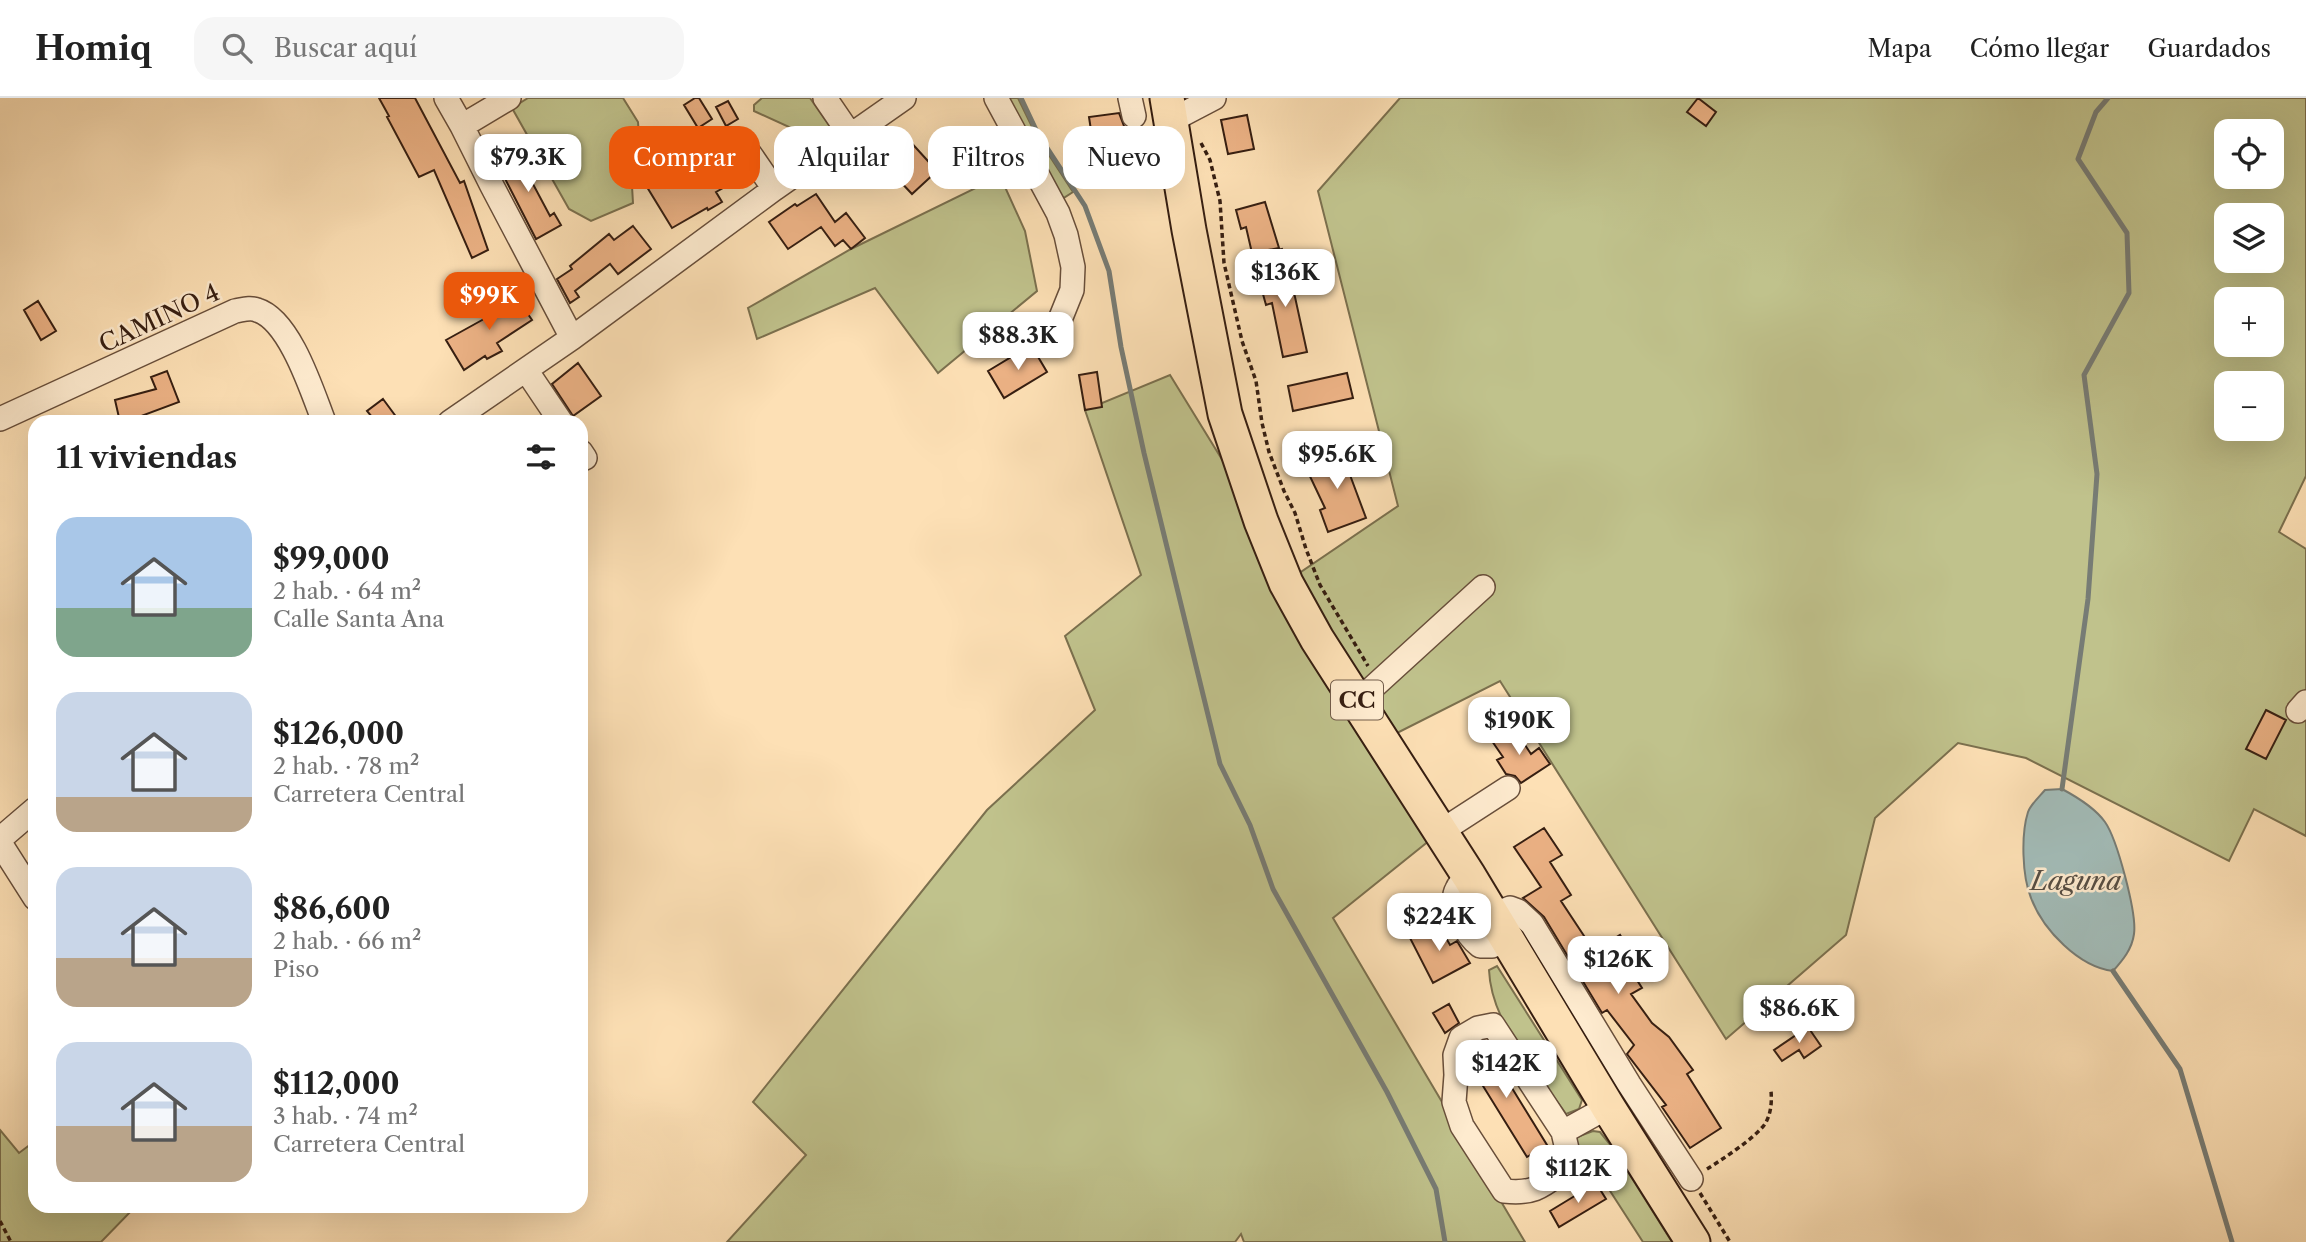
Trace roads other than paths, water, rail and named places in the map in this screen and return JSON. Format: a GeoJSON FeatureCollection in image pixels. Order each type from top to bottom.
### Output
{"type":"FeatureCollection","features":[{"type":"Feature","properties":{"kind":"highway","name":"CC"},"geometry":{"type":"LineString","coordinates":[[1170,109],[1189,230],[1225,414],[1261,521],[1286,583],[1317,639],[1469,876],[1693,1242]]}},
{"type":"Feature","properties":{"kind":"street"},"geometry":{"type":"LineString","coordinates":[[446,98],[572,338]]}},
{"type":"Feature","properties":{"kind":"street"},"geometry":{"type":"LineString","coordinates":[[462,126],[509,98]]}},
{"type":"Feature","properties":{"kind":"street"},"geometry":{"type":"LineString","coordinates":[[825,98],[844,126]]}},
{"type":"Feature","properties":{"kind":"street"},"geometry":{"type":"LineString","coordinates":[[865,126],[904,98]]}},
{"type":"Feature","properties":{"kind":"street"},"geometry":{"type":"LineString","coordinates":[[996,98],[1058,213],[1066,235],[1073,267],[1072,290],[1055,332]]}},
{"type":"Feature","properties":{"kind":"street"},"geometry":{"type":"LineString","coordinates":[[1170,109],[1214,98]]}},
{"type":"Feature","properties":{"kind":"street"},"geometry":{"type":"LineString","coordinates":[[460,415],[572,338],[774,190],[760,169]]}},
{"type":"Feature","properties":{"kind":"street","name":"CAMINO 4"},"geometry":{"type":"LineString","coordinates":[[0,419],[235,311],[254,308],[270,316],[284,333],[310,385],[321,415]]}},
{"type":"Feature","properties":{"kind":"street"},"geometry":{"type":"LineString","coordinates":[[526,369],[556,415]]}},
{"type":"Feature","properties":{"kind":"street"},"geometry":{"type":"LineString","coordinates":[[1357,700],[1482,587]]}},
{"type":"Feature","properties":{"kind":"street"},"geometry":{"type":"LineString","coordinates":[[1440,832],[1508,788]]}},
{"type":"Feature","properties":{"kind":"street"},"geometry":{"type":"LineString","coordinates":[[28,815],[0,841],[28,887]]}},
{"type":"Feature","properties":{"kind":"street"},"geometry":{"type":"LineString","coordinates":[[1499,927],[1510,908],[1518,911],[1532,924],[1691,1179]]}},
{"type":"Feature","properties":{"kind":"street"},"geometry":{"type":"LineString","coordinates":[[1493,1025],[1563,1132],[1567,1149],[1563,1171],[1545,1185],[1526,1193],[1504,1191],[1462,1126],[1454,1102],[1457,1075],[1455,1055],[1461,1038],[1478,1028],[1493,1025]]}},
{"type":"Feature","properties":{"kind":"street"},"geometry":{"type":"LineString","coordinates":[[1563,1132],[1608,1107]]}},
{"type":"Feature","properties":{"kind":"street"},"geometry":{"type":"LineString","coordinates":[[1643,1162],[1661,1133]]}},
{"type":"Feature","properties":{"kind":"water","name":"Laguna"},"geometry":{"type":"Polygon","coordinates":[[[2062,789],[2080,799],[2105,822],[2125,876],[2134,934],[2124,958],[2113,971],[2088,962],[2064,945],[2044,922],[2028,889],[2024,843],[2028,812],[2045,790],[2062,789]]]}},
{"type":"Feature","properties":{"kind":"waterway"},"geometry":{"type":"LineString","coordinates":[[1021,98],[1038,134],[1085,206],[1109,271],[1121,347],[1144,453],[1220,764],[1250,825],[1273,889],[1387,1092],[1436,1189],[1445,1242]]}},
{"type":"Feature","properties":{"kind":"waterway"},"geometry":{"type":"LineString","coordinates":[[2062,789],[2088,599],[2097,474],[2084,375],[2129,293],[2127,233],[2078,159],[2096,112],[2108,98]]}},
{"type":"Feature","properties":{"kind":"waterway"},"geometry":{"type":"LineString","coordinates":[[2113,971],[2180,1069],[2232,1242]]}}]}
